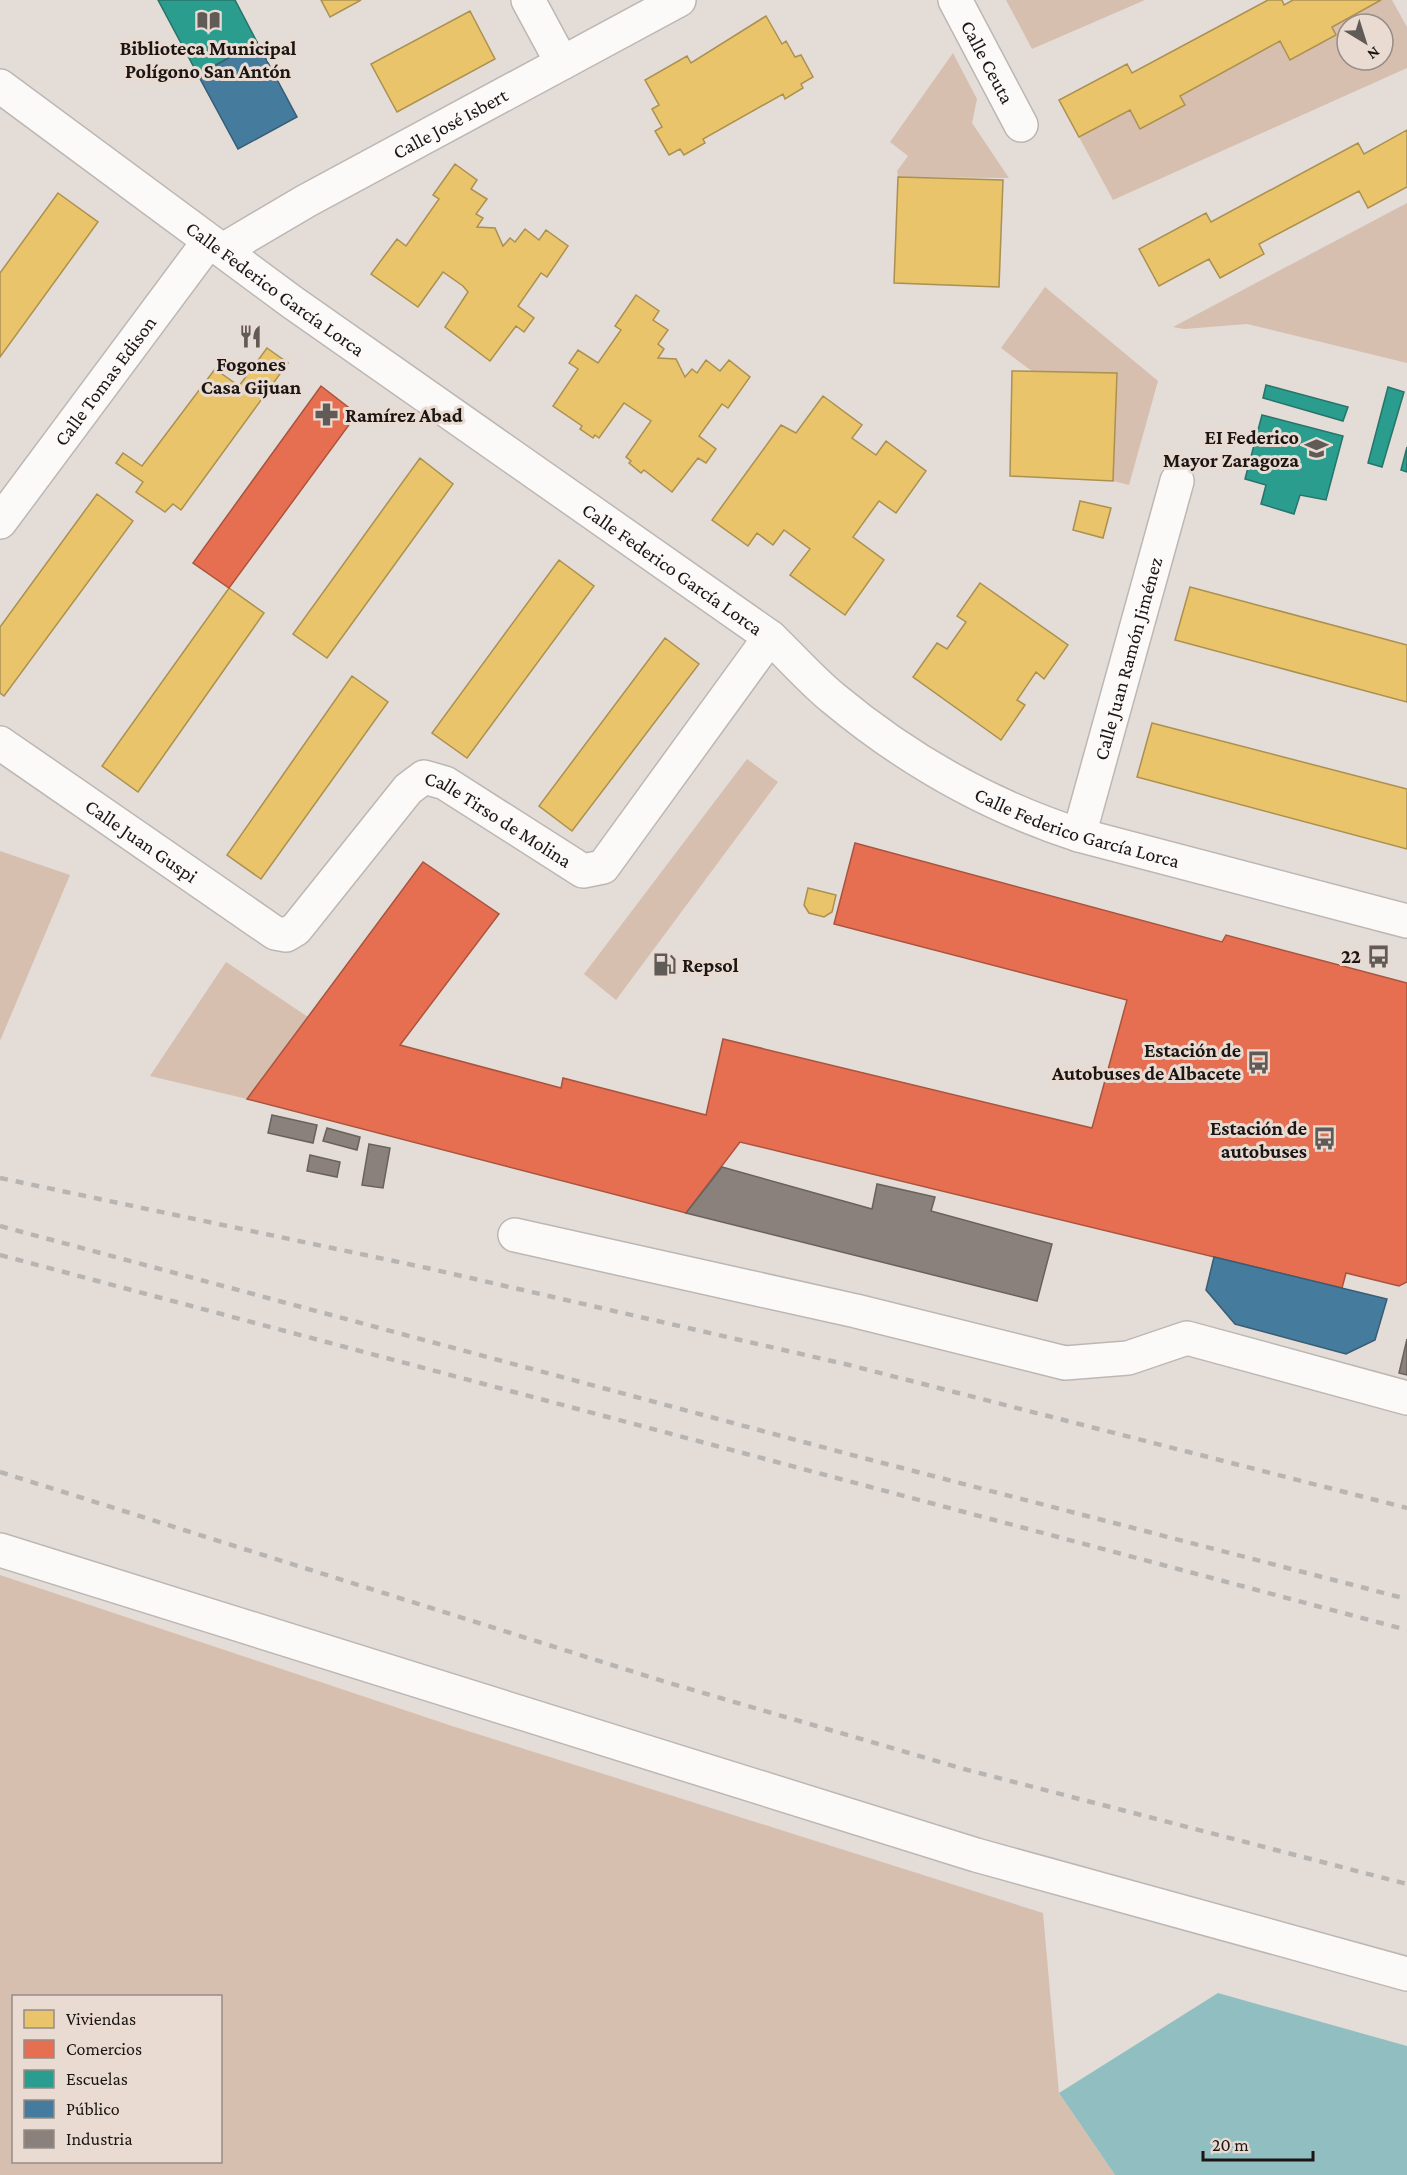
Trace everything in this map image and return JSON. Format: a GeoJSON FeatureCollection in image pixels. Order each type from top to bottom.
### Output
{"type":"FeatureCollection","features":[{"type":"Feature","properties":{"kind":"street"},"geometry":{"type":"LineString","coordinates":[[528,0],[562,63]]}},
{"type":"Feature","properties":{"kind":"street","name":"Calle José Isbert"},"geometry":{"type":"LineString","coordinates":[[216,246],[306,201],[679,0]]}},
{"type":"Feature","properties":{"kind":"street","name":"Calle Ceuta"},"geometry":{"type":"LineString","coordinates":[[955,0],[1021,125]]}},
{"type":"Feature","properties":{"kind":"street","name":"Calle Federico García Lorca"},"geometry":{"type":"LineString","coordinates":[[0,86],[292,302],[770,637],[831,696],[909,755],[1031,820],[1079,835],[1407,921]]}},
{"type":"Feature","properties":{"kind":"street","name":"Calle Tomas Edison"},"geometry":{"type":"LineString","coordinates":[[0,522],[216,246]]}},
{"type":"Feature","properties":{"kind":"street","name":"Calle Juan Ramón Jiménez"},"geometry":{"type":"LineString","coordinates":[[1079,835],[1177,482]]}},
{"type":"Feature","properties":{"kind":"street","name":"Calle Tirso de Molina"},"geometry":{"type":"LineString","coordinates":[[286,935],[296,929],[408,789],[424,777],[445,783],[583,871],[603,867],[770,637]]}},
{"type":"Feature","properties":{"kind":"street","name":"Calle Juan Guspi"},"geometry":{"type":"LineString","coordinates":[[0,742],[275,933],[286,935]]}},
{"type":"Feature","properties":{"kind":"street"},"geometry":{"type":"LineString","coordinates":[[515,1235],[856,1311],[1065,1363],[1128,1358],[1187,1338],[1407,1398]]}},
{"type":"Feature","properties":{"kind":"street"},"geometry":{"type":"LineString","coordinates":[[0,1550],[241,1628],[976,1855],[1407,1974]]}},
{"type":"Feature","properties":{"kind":"shaded area"},"geometry":{"type":"Polygon","coordinates":[[[1006,0],[1145,0],[1032,49],[1006,0]]]}},
{"type":"Feature","properties":{"kind":"shaded area"},"geometry":{"type":"Polygon","coordinates":[[[1381,0],[1392,0],[1407,27],[1407,68],[1113,200],[1079,137],[1130,110],[1140,128],[1180,96],[1280,41],[1290,60],[1335,36],[1335,72],[1395,72],[1395,12],[1359,12],[1381,0]]]}},
{"type":"Feature","properties":{"kind":"shaded area"},"geometry":{"type":"Polygon","coordinates":[[[953,53],[977,99],[972,123],[1009,178],[898,177],[897,171],[908,156],[890,142],[953,53]]]}},
{"type":"Feature","properties":{"kind":"shaded area"},"geometry":{"type":"Polygon","coordinates":[[[1407,203],[1407,363],[1247,324],[1184,329],[1173,327],[1407,203]]]}},
{"type":"Feature","properties":{"kind":"shaded area"},"geometry":{"type":"Polygon","coordinates":[[[1045,287],[1158,381],[1129,485],[1113,481],[1033,372],[1001,348],[1045,287]]]}},
{"type":"Feature","properties":{"kind":"shaded area"},"geometry":{"type":"Polygon","coordinates":[[[747,759],[778,782],[616,1000],[584,974],[747,759]]]}},
{"type":"Feature","properties":{"kind":"shaded area"},"geometry":{"type":"Polygon","coordinates":[[[0,851],[70,875],[0,1041],[0,851]]]}},
{"type":"Feature","properties":{"kind":"shaded area"},"geometry":{"type":"Polygon","coordinates":[[[226,962],[308,1017],[247,1099],[150,1076],[226,962]]]}},
{"type":"Feature","properties":{"kind":"shaded area"},"geometry":{"type":"Polygon","coordinates":[[[0,1575],[452,1726],[1043,1913],[1059,2093],[1115,2175],[0,2175],[0,1575]]]}},
{"type":"Feature","properties":{"kind":"water"},"geometry":{"type":"Polygon","coordinates":[[[1218,1993],[1407,2046],[1407,2175],[1115,2175],[1059,2093],[1218,1993]]]}},
{"type":"Feature","properties":{"kind":"building: Viviendas"},"geometry":{"type":"Polygon","coordinates":[[[321,0],[361,0],[330,17],[321,0]]]}},
{"type":"Feature","properties":{"kind":"building: Viviendas"},"geometry":{"type":"Polygon","coordinates":[[[1268,0],[1282,0],[1284,5],[1293,0],[1381,0],[1359,12],[1335,12],[1335,25],[1332,27],[1335,36],[1290,60],[1280,41],[1180,96],[1185,105],[1140,129],[1130,110],[1079,137],[1059,100],[1127,64],[1132,73],[1268,0]]]}},
{"type":"Feature","properties":{"kind":"building: Viviendas"},"geometry":{"type":"Polygon","coordinates":[[[470,11],[495,59],[397,112],[371,64],[470,11]]]}},
{"type":"Feature","properties":{"kind":"building: Viviendas"},"geometry":{"type":"Polygon","coordinates":[[[766,16],[782,44],[786,41],[795,57],[801,55],[813,77],[801,84],[803,88],[785,99],[783,94],[703,139],[705,143],[684,155],[680,149],[669,155],[655,131],[662,127],[652,109],[659,105],[645,80],[687,56],[691,63],[766,16]]]}},
{"type":"Feature","properties":{"kind":"building: Viviendas"},"geometry":{"type":"Polygon","coordinates":[[[1407,130],[1407,187],[1368,208],[1359,191],[1259,244],[1264,254],[1220,278],[1209,259],[1159,286],[1139,249],[1206,213],[1211,222],[1358,143],[1364,154],[1407,130]]]}},
{"type":"Feature","properties":{"kind":"building: Viviendas"},"geometry":{"type":"Polygon","coordinates":[[[455,164],[477,180],[471,189],[487,199],[476,214],[483,218],[477,227],[495,228],[503,246],[510,238],[515,242],[525,229],[539,240],[546,230],[568,246],[547,277],[541,273],[518,306],[534,318],[524,332],[516,326],[490,361],[445,327],[468,292],[463,286],[443,272],[418,307],[371,274],[397,239],[406,246],[439,199],[433,195],[455,164]]]}},
{"type":"Feature","properties":{"kind":"building: Viviendas"},"geometry":{"type":"Polygon","coordinates":[[[898,177],[1003,180],[999,287],[894,283],[898,177]]]}},
{"type":"Feature","properties":{"kind":"building: Viviendas"},"geometry":{"type":"Polygon","coordinates":[[[58,193],[98,222],[0,357],[0,273],[58,193]]]}},
{"type":"Feature","properties":{"kind":"building: Viviendas"},"geometry":{"type":"Polygon","coordinates":[[[636,295],[659,311],[653,320],[668,330],[658,344],[664,349],[658,358],[676,359],[685,377],[692,369],[697,373],[706,360],[720,371],[729,360],[750,377],[728,408],[722,404],[699,436],[716,449],[706,463],[698,458],[672,492],[644,470],[641,473],[629,463],[631,461],[626,457],[651,421],[624,403],[599,438],[595,435],[593,438],[580,429],[582,426],[553,406],[578,369],[569,363],[578,350],[598,363],[621,330],[615,326],[636,295]]]}},
{"type":"Feature","properties":{"kind":"building: Viviendas"},"geometry":{"type":"Polygon","coordinates":[[[267,348],[288,363],[181,510],[173,504],[165,512],[136,492],[143,482],[116,463],[123,453],[142,466],[215,369],[239,386],[267,348]]]}},
{"type":"Feature","properties":{"kind":"building: Viviendas"},"geometry":{"type":"Polygon","coordinates":[[[1012,371],[1117,373],[1113,481],[1010,476],[1012,371]]]}},
{"type":"Feature","properties":{"kind":"building: Viviendas"},"geometry":{"type":"Polygon","coordinates":[[[823,396],[862,425],[852,438],[876,455],[886,441],[926,471],[896,513],[879,501],[853,537],[884,560],[845,615],[790,575],[810,549],[784,530],[773,545],[757,533],[748,546],[712,520],[781,425],[796,433],[823,396]]]}},
{"type":"Feature","properties":{"kind":"building: Viviendas"},"geometry":{"type":"Polygon","coordinates":[[[420,458],[453,484],[327,658],[293,634],[420,458]]]}},
{"type":"Feature","properties":{"kind":"building: Viviendas"},"geometry":{"type":"Polygon","coordinates":[[[97,494],[133,521],[4,696],[0,693],[0,627],[97,494]]]}},
{"type":"Feature","properties":{"kind":"building: Viviendas"},"geometry":{"type":"Polygon","coordinates":[[[1080,501],[1111,508],[1103,538],[1073,530],[1080,501]]]}},
{"type":"Feature","properties":{"kind":"building: Viviendas"},"geometry":{"type":"Polygon","coordinates":[[[559,560],[594,586],[467,758],[432,733],[559,560]]]}},
{"type":"Feature","properties":{"kind":"building: Viviendas"},"geometry":{"type":"Polygon","coordinates":[[[980,583],[1068,645],[1044,679],[1036,672],[1017,700],[1025,705],[1001,740],[913,677],[937,643],[947,649],[966,622],[957,616],[980,583]]]}},
{"type":"Feature","properties":{"kind":"building: Viviendas"},"geometry":{"type":"Polygon","coordinates":[[[1190,587],[1407,645],[1407,702],[1175,640],[1190,587]]]}},
{"type":"Feature","properties":{"kind":"building: Viviendas"},"geometry":{"type":"Polygon","coordinates":[[[229,588],[264,613],[138,792],[102,766],[229,588]]]}},
{"type":"Feature","properties":{"kind":"building: Viviendas"},"geometry":{"type":"Polygon","coordinates":[[[665,638],[699,664],[572,831],[539,806],[665,638]]]}},
{"type":"Feature","properties":{"kind":"building: Viviendas"},"geometry":{"type":"Polygon","coordinates":[[[352,676],[388,702],[261,879],[227,855],[352,676]]]}},
{"type":"Feature","properties":{"kind":"building: Viviendas"},"geometry":{"type":"Polygon","coordinates":[[[1152,723],[1407,789],[1407,849],[1137,777],[1152,723]]]}},
{"type":"Feature","properties":{"kind":"building: Viviendas"},"geometry":{"type":"Polygon","coordinates":[[[808,888],[836,895],[832,912],[824,917],[809,913],[804,905],[808,888]]]}},
{"type":"Feature","properties":{"kind":"building: Comercios"},"geometry":{"type":"Polygon","coordinates":[[[321,386],[357,414],[229,588],[193,563],[321,386]]]}},
{"type":"Feature","properties":{"kind":"building: Comercios","name":"Estación de Autobuses de Albacete"},"geometry":{"type":"Polygon","coordinates":[[[855,843],[1222,942],[1226,935],[1407,983],[1407,1282],[1399,1286],[1346,1273],[1342,1288],[740,1142],[686,1213],[247,1099],[423,862],[499,914],[400,1045],[561,1088],[563,1078],[706,1115],[723,1039],[1092,1128],[1127,1000],[834,924],[855,843]]]}},
{"type":"Feature","properties":{"kind":"building: Escuelas","name":"Biblioteca Municipal Polígono San Antón"},"geometry":{"type":"Polygon","coordinates":[[[158,0],[235,0],[257,42],[198,75],[158,0]]]}},
{"type":"Feature","properties":{"kind":"building: Escuelas"},"geometry":{"type":"Polygon","coordinates":[[[1266,385],[1348,407],[1343,421],[1263,398],[1266,385]]]}},
{"type":"Feature","properties":{"kind":"building: Escuelas"},"geometry":{"type":"Polygon","coordinates":[[[1388,387],[1404,392],[1382,467],[1368,463],[1388,387]]]}},
{"type":"Feature","properties":{"kind":"building: Escuelas"},"geometry":{"type":"Polygon","coordinates":[[[1262,415],[1343,436],[1326,500],[1300,495],[1294,514],[1261,504],[1266,485],[1245,479],[1262,415]]]}},
{"type":"Feature","properties":{"kind":"building: Escuelas"},"geometry":{"type":"Polygon","coordinates":[[[1407,447],[1407,472],[1401,470],[1407,447]]]}},
{"type":"Feature","properties":{"kind":"building: Público"},"geometry":{"type":"Polygon","coordinates":[[[257,42],[297,117],[238,149],[198,75],[257,42]]]}},
{"type":"Feature","properties":{"kind":"building: Público"},"geometry":{"type":"Polygon","coordinates":[[[1214,1257],[1387,1299],[1375,1340],[1346,1354],[1235,1324],[1206,1290],[1214,1257]]]}},
{"type":"Feature","properties":{"kind":"building: Industria"},"geometry":{"type":"Polygon","coordinates":[[[272,1115],[317,1125],[313,1143],[268,1133],[272,1115]]]}},
{"type":"Feature","properties":{"kind":"building: Industria"},"geometry":{"type":"Polygon","coordinates":[[[327,1128],[360,1137],[357,1150],[323,1141],[327,1128]]]}},
{"type":"Feature","properties":{"kind":"building: Industria"},"geometry":{"type":"Polygon","coordinates":[[[369,1144],[390,1148],[383,1188],[362,1185],[369,1144]]]}},
{"type":"Feature","properties":{"kind":"building: Industria"},"geometry":{"type":"Polygon","coordinates":[[[310,1155],[340,1162],[337,1177],[307,1171],[310,1155]]]}},
{"type":"Feature","properties":{"kind":"building: Industria"},"geometry":{"type":"Polygon","coordinates":[[[722,1167],[872,1209],[877,1184],[935,1197],[931,1211],[1052,1244],[1037,1301],[686,1213],[722,1167]]]}},
{"type":"Feature","properties":{"kind":"building: Industria"},"geometry":{"type":"Polygon","coordinates":[[[1407,1339],[1407,1375],[1399,1373],[1407,1339]]]}},
{"type":"Feature","properties":{"kind":"railway"},"geometry":{"type":"LineString","coordinates":[[0,1178],[427,1268],[849,1365],[1407,1508]]}},
{"type":"Feature","properties":{"kind":"railway"},"geometry":{"type":"LineString","coordinates":[[0,1226],[852,1455],[1407,1599]]}},
{"type":"Feature","properties":{"kind":"railway"},"geometry":{"type":"LineString","coordinates":[[0,1255],[1407,1630]]}},
{"type":"Feature","properties":{"kind":"railway"},"geometry":{"type":"LineString","coordinates":[[0,1472],[669,1683],[964,1769],[1407,1884]]}},
{"type":"Feature","properties":{"kind":"place","name":"Biblioteca Municipal Polígono San Antón"},"geometry":{"type":"Point","coordinates":[208,21]}},
{"type":"Feature","properties":{"kind":"place","name":"Fogones Casa Gijuan"},"geometry":{"type":"Point","coordinates":[251,336]}},
{"type":"Feature","properties":{"kind":"place","name":"Ramírez Abad"},"geometry":{"type":"Point","coordinates":[327,415]}},
{"type":"Feature","properties":{"kind":"place","name":"EI Federico Mayor Zaragoza"},"geometry":{"type":"Point","coordinates":[1317,449]}},
{"type":"Feature","properties":{"kind":"place","name":"22"},"geometry":{"type":"Point","coordinates":[1379,956]}},
{"type":"Feature","properties":{"kind":"place","name":"Repsol"},"geometry":{"type":"Point","coordinates":[664,965]}},
{"type":"Feature","properties":{"kind":"place","name":"Estación de Autobuses de Albacete"},"geometry":{"type":"Point","coordinates":[1259,1062]}},
{"type":"Feature","properties":{"kind":"place","name":"Estación de autobuses"},"geometry":{"type":"Point","coordinates":[1325,1139]}}]}
